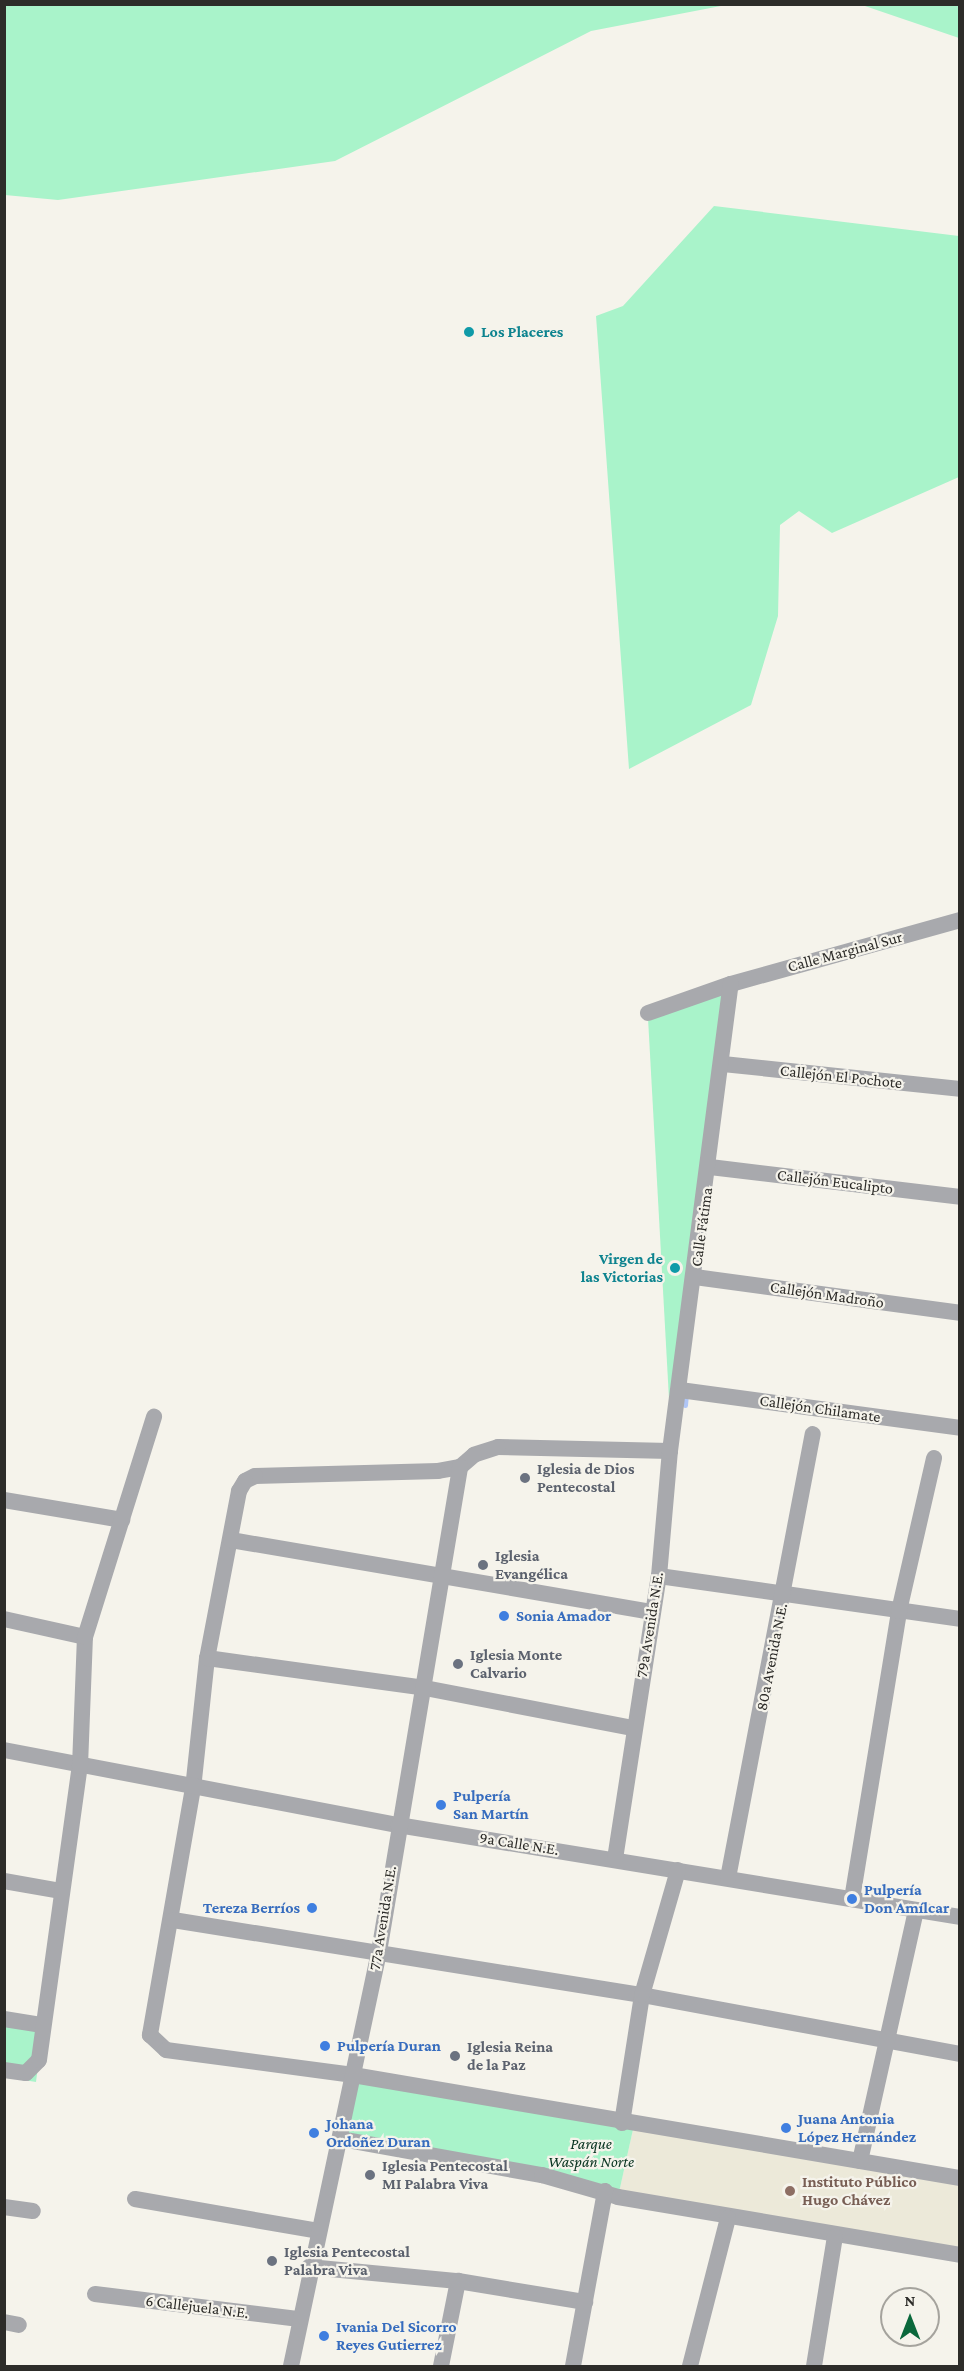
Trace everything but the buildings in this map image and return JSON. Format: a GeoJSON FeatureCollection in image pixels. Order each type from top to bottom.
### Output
{"type":"FeatureCollection","features":[{"type":"Feature","properties":{"kind":"street","name":"Calle Marginal Sur"},"geometry":{"type":"LineString","coordinates":[[648,1013],[731,984],[960,920]]}},
{"type":"Feature","properties":{"kind":"street","name":"Calle Fátima"},"geometry":{"type":"LineString","coordinates":[[680,1390],[723,1064],[731,984]]}},
{"type":"Feature","properties":{"kind":"street","name":"Callejón El Pochote"},"geometry":{"type":"LineString","coordinates":[[723,1064],[960,1089]]}},
{"type":"Feature","properties":{"kind":"street","name":"Callejón Eucalipto"},"geometry":{"type":"LineString","coordinates":[[710,1167],[960,1197]]}},
{"type":"Feature","properties":{"kind":"street","name":"Callejón Madroño"},"geometry":{"type":"LineString","coordinates":[[695,1277],[960,1313]]}},
{"type":"Feature","properties":{"kind":"street","name":"Callejón Chilamate"},"geometry":{"type":"LineString","coordinates":[[680,1390],[960,1428]]}},
{"type":"Feature","properties":{"kind":"street","name":"79a Avenida N.E."},"geometry":{"type":"LineString","coordinates":[[615,1859],[651,1612],[659,1576],[670,1450],[680,1390]]}},
{"type":"Feature","properties":{"kind":"street"},"geometry":{"type":"LineString","coordinates":[[4,2070],[26,2073],[34,2069],[43,2025],[60,1891],[80,1766],[85,1637],[154,1417]]}},
{"type":"Feature","properties":{"kind":"street","name":"80a Avenida N.E."},"geometry":{"type":"LineString","coordinates":[[728,1878],[785,1594],[813,1434]]}},
{"type":"Feature","properties":{"kind":"street"},"geometry":{"type":"LineString","coordinates":[[670,1450],[498,1447],[474,1455],[460,1467],[255,1476],[245,1481],[239,1491],[207,1658],[193,1788],[172,1899],[173,1920],[166,1935],[150,2035],[153,2042],[166,2050],[352,2074],[622,2123],[960,2178]]}},
{"type":"Feature","properties":{"kind":"street"},"geometry":{"type":"LineString","coordinates":[[852,1899],[899,1611],[934,1458]]}},
{"type":"Feature","properties":{"kind":"street","name":"77a Avenida N.E."},"geometry":{"type":"LineString","coordinates":[[291,2367],[309,2266],[341,2139],[352,2074],[379,1952],[398,1825],[425,1688],[460,1467]]}},
{"type":"Feature","properties":{"kind":"street"},"geometry":{"type":"LineString","coordinates":[[4,1500],[122,1520]]}},
{"type":"Feature","properties":{"kind":"street"},"geometry":{"type":"LineString","coordinates":[[231,1540],[651,1612]]}},
{"type":"Feature","properties":{"kind":"street"},"geometry":{"type":"LineString","coordinates":[[659,1576],[960,1619]]}},
{"type":"Feature","properties":{"kind":"street"},"geometry":{"type":"LineString","coordinates":[[4,1619],[85,1637]]}},
{"type":"Feature","properties":{"kind":"street"},"geometry":{"type":"LineString","coordinates":[[207,1658],[425,1688],[633,1728]]}},
{"type":"Feature","properties":{"kind":"street","name":"9a Calle N.E."},"geometry":{"type":"LineString","coordinates":[[4,1750],[193,1788],[398,1825],[960,1917]]}},
{"type":"Feature","properties":{"kind":"street"},"geometry":{"type":"LineString","coordinates":[[622,2123],[642,1995],[678,1870]]}},
{"type":"Feature","properties":{"kind":"street"},"geometry":{"type":"LineString","coordinates":[[4,1881],[60,1891]]}},
{"type":"Feature","properties":{"kind":"street"},"geometry":{"type":"LineString","coordinates":[[860,2161],[884,2040],[915,1910]]}},
{"type":"Feature","properties":{"kind":"street"},"geometry":{"type":"LineString","coordinates":[[173,1920],[642,1995],[960,2054]]}},
{"type":"Feature","properties":{"kind":"street"},"geometry":{"type":"LineString","coordinates":[[4,2019],[43,2025]]}},
{"type":"Feature","properties":{"kind":"street"},"geometry":{"type":"LineString","coordinates":[[341,2139],[542,2175],[728,2218],[835,2237],[960,2255]]}},
{"type":"Feature","properties":{"kind":"street"},"geometry":{"type":"LineString","coordinates":[[573,2367],[605,2191]]}},
{"type":"Feature","properties":{"kind":"street"},"geometry":{"type":"LineString","coordinates":[[135,2199],[318,2231]]}},
{"type":"Feature","properties":{"kind":"street"},"geometry":{"type":"LineString","coordinates":[[4,2206],[33,2211]]}},
{"type":"Feature","properties":{"kind":"street"},"geometry":{"type":"LineString","coordinates":[[690,2367],[728,2218]]}},
{"type":"Feature","properties":{"kind":"street"},"geometry":{"type":"LineString","coordinates":[[814,2367],[835,2237]]}},
{"type":"Feature","properties":{"kind":"street"},"geometry":{"type":"LineString","coordinates":[[309,2266],[458,2281],[585,2302]]}},
{"type":"Feature","properties":{"kind":"street"},"geometry":{"type":"LineString","coordinates":[[441,2367],[458,2281]]}},
{"type":"Feature","properties":{"kind":"street","name":"6 Callejuela N.E."},"geometry":{"type":"LineString","coordinates":[[95,2294],[300,2319]]}},
{"type":"Feature","properties":{"kind":"shaded area","name":"Instituto Público Hugo Chávez"},"geometry":{"type":"Polygon","coordinates":[[[634,2125],[959,2184],[959,2249],[618,2197],[634,2125]]]}},
{"type":"Feature","properties":{"kind":"green space"},"geometry":{"type":"Polygon","coordinates":[[[4,5],[726,5],[591,31],[335,161],[58,200],[5,195],[4,5]]]}},
{"type":"Feature","properties":{"kind":"green space"},"geometry":{"type":"Polygon","coordinates":[[[862,5],[959,5],[959,38],[862,5]]]}},
{"type":"Feature","properties":{"kind":"green space"},"geometry":{"type":"Polygon","coordinates":[[[714,206],[959,236],[959,477],[832,533],[799,511],[780,525],[778,616],[751,705],[629,769],[596,316],[623,306],[714,206]]]}},
{"type":"Feature","properties":{"kind":"green space"},"geometry":{"type":"Polygon","coordinates":[[[730,990],[669,1399],[648,1018],[730,990]]]}},
{"type":"Feature","properties":{"kind":"green space"},"geometry":{"type":"Polygon","coordinates":[[[4,2014],[44,2021],[36,2082],[5,2077],[4,2014]]]}},
{"type":"Feature","properties":{"kind":"green space","name":"Parque Waspán Norte"},"geometry":{"type":"Polygon","coordinates":[[[352,2080],[634,2125],[618,2197],[341,2139],[352,2080]]]}},
{"type":"Feature","properties":{"kind":"waterway"},"geometry":{"type":"LineString","coordinates":[[685,1405],[686,1393]]}},
{"type":"Feature","properties":{"kind":"place","name":"Los Placeres"},"geometry":{"type":"Point","coordinates":[469,332]}},
{"type":"Feature","properties":{"kind":"place","name":"Virgen de las Victorias"},"geometry":{"type":"Point","coordinates":[675,1268]}},
{"type":"Feature","properties":{"kind":"place","name":"Iglesia de Dios Pentecostal"},"geometry":{"type":"Point","coordinates":[525,1478]}},
{"type":"Feature","properties":{"kind":"place","name":"Iglesia Evangélica"},"geometry":{"type":"Point","coordinates":[483,1565]}},
{"type":"Feature","properties":{"kind":"place","name":"Sonia Amador"},"geometry":{"type":"Point","coordinates":[504,1616]}},
{"type":"Feature","properties":{"kind":"place","name":"Iglesia Monte Calvario"},"geometry":{"type":"Point","coordinates":[458,1664]}},
{"type":"Feature","properties":{"kind":"place","name":"Pulpería San Martín"},"geometry":{"type":"Point","coordinates":[441,1805]}},
{"type":"Feature","properties":{"kind":"place","name":"Pulpería Don Amílcar"},"geometry":{"type":"Point","coordinates":[852,1899]}},
{"type":"Feature","properties":{"kind":"place","name":"Tereza Berríos"},"geometry":{"type":"Point","coordinates":[312,1908]}},
{"type":"Feature","properties":{"kind":"place","name":"Pulpería Duran"},"geometry":{"type":"Point","coordinates":[325,2046]}},
{"type":"Feature","properties":{"kind":"place","name":"Iglesia Reina de la Paz"},"geometry":{"type":"Point","coordinates":[455,2056]}},
{"type":"Feature","properties":{"kind":"place","name":"Juana Antonia López Hernández"},"geometry":{"type":"Point","coordinates":[786,2128]}},
{"type":"Feature","properties":{"kind":"place","name":"Johana Ordoñez Duran"},"geometry":{"type":"Point","coordinates":[314,2133]}},
{"type":"Feature","properties":{"kind":"place","name":"Iglesia Pentecostal MI Palabra Viva"},"geometry":{"type":"Point","coordinates":[370,2175]}},
{"type":"Feature","properties":{"kind":"place","name":"Instituto Público Hugo Chávez"},"geometry":{"type":"Point","coordinates":[790,2191]}},
{"type":"Feature","properties":{"kind":"place","name":"Iglesia Pentecostal Palabra Viva"},"geometry":{"type":"Point","coordinates":[272,2261]}},
{"type":"Feature","properties":{"kind":"place","name":"Ivania Del Sicorro Reyes Gutierrez"},"geometry":{"type":"Point","coordinates":[324,2336]}}]}
